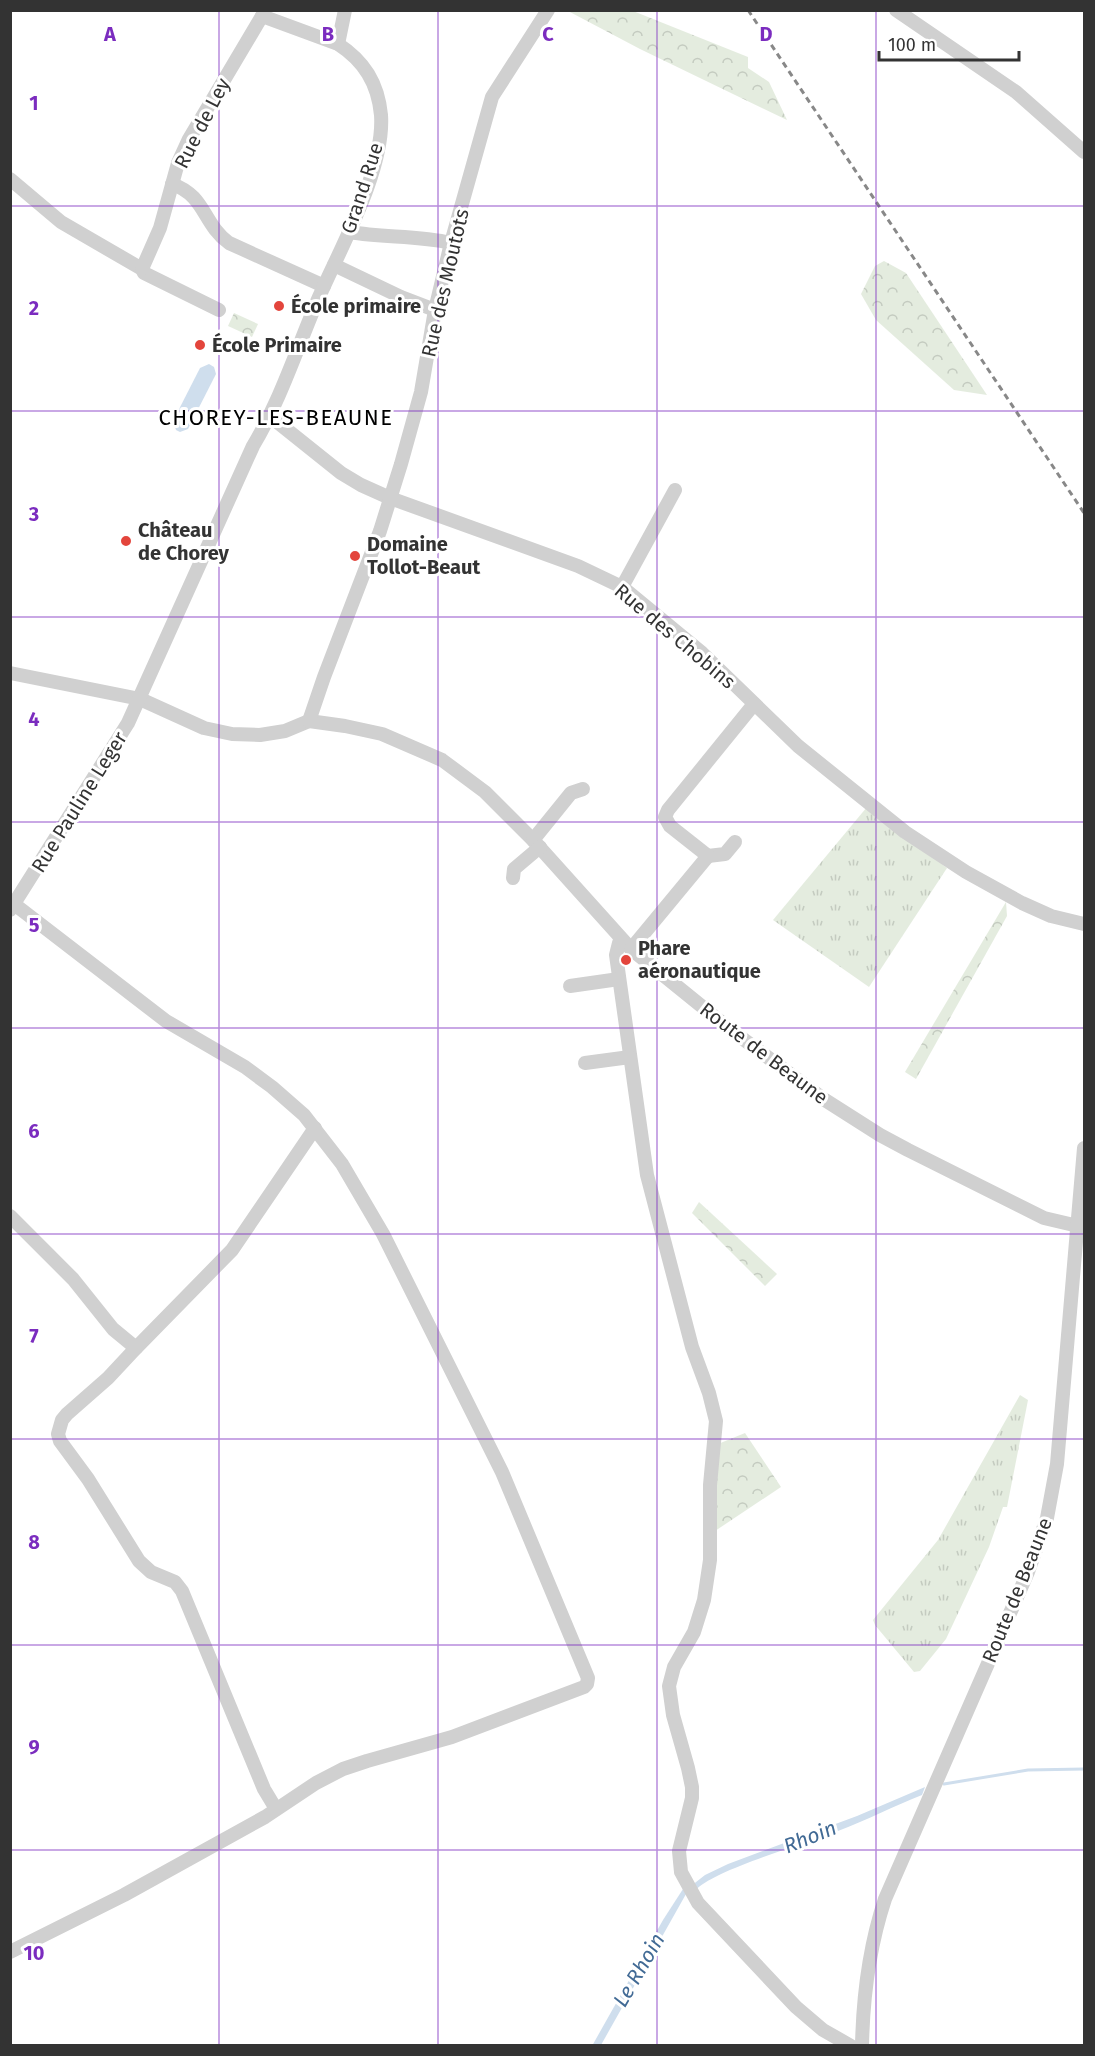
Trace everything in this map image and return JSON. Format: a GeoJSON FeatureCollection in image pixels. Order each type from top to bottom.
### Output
{"type":"FeatureCollection","features":[{"type":"Feature","properties":{"kind":"street"},"geometry":{"type":"LineString","coordinates":[[338,44],[345,10]]}},
{"type":"Feature","properties":{"kind":"street","name":"Rue des Moutots"},"geometry":{"type":"LineString","coordinates":[[309,721],[380,531],[390,498],[421,392],[435,310],[451,243],[492,97],[548,10]]}},
{"type":"Feature","properties":{"kind":"street"},"geometry":{"type":"LineString","coordinates":[[896,10],[1016,92],[1084,152]]}},
{"type":"Feature","properties":{"kind":"street","name":"Grand Rue"},"geometry":{"type":"LineString","coordinates":[[262,13],[338,44],[365,67],[378,91],[381,117],[379,147],[350,231],[324,286],[270,417]]}},
{"type":"Feature","properties":{"kind":"street","name":"Rue de Ley"},"geometry":{"type":"LineString","coordinates":[[142,269],[160,228],[178,163],[189,139],[262,13]]}},
{"type":"Feature","properties":{"kind":"street"},"geometry":{"type":"LineString","coordinates":[[10,179],[61,222],[142,269],[144,273],[219,310]]}},
{"type":"Feature","properties":{"kind":"street"},"geometry":{"type":"LineString","coordinates":[[172,184],[185,189],[194,197],[219,235],[229,243],[324,286]]}},
{"type":"Feature","properties":{"kind":"street"},"geometry":{"type":"LineString","coordinates":[[350,231],[369,236],[435,239],[451,243]]}},
{"type":"Feature","properties":{"kind":"street"},"geometry":{"type":"LineString","coordinates":[[334,265],[401,297],[435,310]]}},
{"type":"Feature","properties":{"kind":"street","name":"Rue des Chobins"},"geometry":{"type":"LineString","coordinates":[[270,417],[341,473],[361,485],[390,498],[578,566],[622,587],[702,653],[798,746],[905,832],[1022,903],[1062,920],[1084,924]]}},
{"type":"Feature","properties":{"kind":"street","name":"Rue Pauline Leger"},"geometry":{"type":"LineString","coordinates":[[13,907],[114,748],[140,699],[253,446],[270,417]]}},
{"type":"Feature","properties":{"kind":"street"},"geometry":{"type":"LineString","coordinates":[[622,587],[675,490]]}},
{"type":"Feature","properties":{"kind":"street"},"geometry":{"type":"LineString","coordinates":[[10,673],[140,699],[204,728],[232,734],[260,735],[285,731],[309,721]]}},
{"type":"Feature","properties":{"kind":"street"},"geometry":{"type":"LineString","coordinates":[[708,856],[670,826],[665,817],[672,804],[754,704]]}},
{"type":"Feature","properties":{"kind":"street","name":"Route de Beaune"},"geometry":{"type":"LineString","coordinates":[[309,721],[382,734],[442,760],[485,792],[537,843],[627,944],[749,1044],[825,1100],[880,1135],[1044,1218],[1078,1226]]}},
{"type":"Feature","properties":{"kind":"street"},"geometry":{"type":"LineString","coordinates":[[513,878],[514,869],[537,843],[572,794],[583,789]]}},
{"type":"Feature","properties":{"kind":"street"},"geometry":{"type":"LineString","coordinates":[[735,842],[724,854],[708,856],[627,944],[619,943],[616,955],[647,1175],[677,1294],[716,1420],[710,1477],[710,1560],[705,1590],[694,1632],[674,1667],[669,1686],[673,1715],[692,1787],[690,1808],[679,1851],[681,1872],[698,1904],[796,2007],[823,2030],[851,2046]]}},
{"type":"Feature","properties":{"kind":"street"},"geometry":{"type":"LineString","coordinates":[[10,1952],[124,1895],[344,1769],[452,1737],[584,1687],[588,1678],[497,1461],[383,1234],[342,1164],[304,1115],[272,1087],[245,1067],[166,1021],[13,907]]}},
{"type":"Feature","properties":{"kind":"street"},"geometry":{"type":"LineString","coordinates":[[570,986],[620,979]]}},
{"type":"Feature","properties":{"kind":"street"},"geometry":{"type":"LineString","coordinates":[[585,1063],[630,1057]]}},
{"type":"Feature","properties":{"kind":"street"},"geometry":{"type":"LineString","coordinates":[[276,1809],[264,1789],[182,1591],[175,1582],[152,1572],[139,1561],[88,1479],[60,1441],[58,1429],[62,1420],[125,1362],[232,1250],[315,1128]]}},
{"type":"Feature","properties":{"kind":"street","name":"Route de Beaune"},"geometry":{"type":"LineString","coordinates":[[862,2046],[863,2005],[868,1967],[885,1899],[998,1641],[1042,1534],[1057,1464],[1079,1265],[1078,1226],[1084,1148]]}},
{"type":"Feature","properties":{"kind":"street"},"geometry":{"type":"LineString","coordinates":[[10,1216],[73,1279],[107,1323],[136,1348]]}},
{"type":"Feature","properties":{"kind":"green space"},"geometry":{"type":"Polygon","coordinates":[[[568,11],[633,11],[748,57],[748,68],[769,82],[787,120],[640,49],[568,11]]]}},
{"type":"Feature","properties":{"kind":"green space"},"geometry":{"type":"Polygon","coordinates":[[[884,261],[906,273],[987,395],[954,390],[876,320],[861,294],[875,266],[884,261]]]}},
{"type":"Feature","properties":{"kind":"green space"},"geometry":{"type":"Polygon","coordinates":[[[234,313],[258,324],[252,337],[228,326],[234,313]]]}},
{"type":"Feature","properties":{"kind":"green space"},"geometry":{"type":"Polygon","coordinates":[[[867,807],[947,868],[869,987],[773,920],[867,807]]]}},
{"type":"Feature","properties":{"kind":"green space"},"geometry":{"type":"Polygon","coordinates":[[[1006,902],[1007,916],[916,1079],[905,1072],[1006,902]]]}},
{"type":"Feature","properties":{"kind":"green space"},"geometry":{"type":"Polygon","coordinates":[[[699,1202],[777,1274],[765,1286],[692,1213],[699,1202]]]}},
{"type":"Feature","properties":{"kind":"green space"},"geometry":{"type":"Polygon","coordinates":[[[1020,1395],[1028,1400],[1007,1507],[1003,1507],[989,1547],[946,1639],[920,1671],[914,1672],[873,1620],[938,1540],[1020,1395]]]}},
{"type":"Feature","properties":{"kind":"green space"},"geometry":{"type":"Polygon","coordinates":[[[745,1433],[781,1487],[712,1533],[718,1444],[745,1433]]]}},
{"type":"Feature","properties":{"kind":"water"},"geometry":{"type":"Polygon","coordinates":[[[209,364],[214,367],[216,374],[188,429],[180,432],[176,430],[173,421],[200,368],[209,364]]]}},
{"type":"Feature","properties":{"kind":"water","name":"Rhoin"},"geometry":{"type":"Polygon","coordinates":[[[925,1787],[922,1795],[838,1831],[739,1866],[704,1883],[695,1891],[691,1886],[705,1875],[728,1864],[857,1816],[925,1787]]]}},
{"type":"Feature","properties":{"kind":"water"},"geometry":{"type":"Polygon","coordinates":[[[683,1889],[686,1894],[601,2045],[592,2046],[663,1920],[683,1889]]]}},
{"type":"Feature","properties":{"kind":"waterway","name":"Le Rhoin"},"geometry":{"type":"LineString","coordinates":[[944,1784],[1028,1770],[1084,1769]]}},
{"type":"Feature","properties":{"kind":"railway"},"geometry":{"type":"LineString","coordinates":[[748,10],[1084,513]]}},
{"type":"Feature","properties":{"kind":"place","name":"École primaire"},"geometry":{"type":"Point","coordinates":[279,306]}},
{"type":"Feature","properties":{"kind":"place","name":"École Primaire"},"geometry":{"type":"Point","coordinates":[200,345]}},
{"type":"Feature","properties":{"kind":"place","name":"Château de Chorey"},"geometry":{"type":"Point","coordinates":[126,541]}},
{"type":"Feature","properties":{"kind":"place","name":"Domaine Tollot-Beaut"},"geometry":{"type":"Point","coordinates":[355,556]}},
{"type":"Feature","properties":{"kind":"place","name":"Phare aéronautique"},"geometry":{"type":"Point","coordinates":[626,960]}},
{"type":"Feature","properties":{"kind":"district","name":"CHOREY-LES-BEAUNE"},"geometry":{"type":"Point","coordinates":[276,417]}}]}
